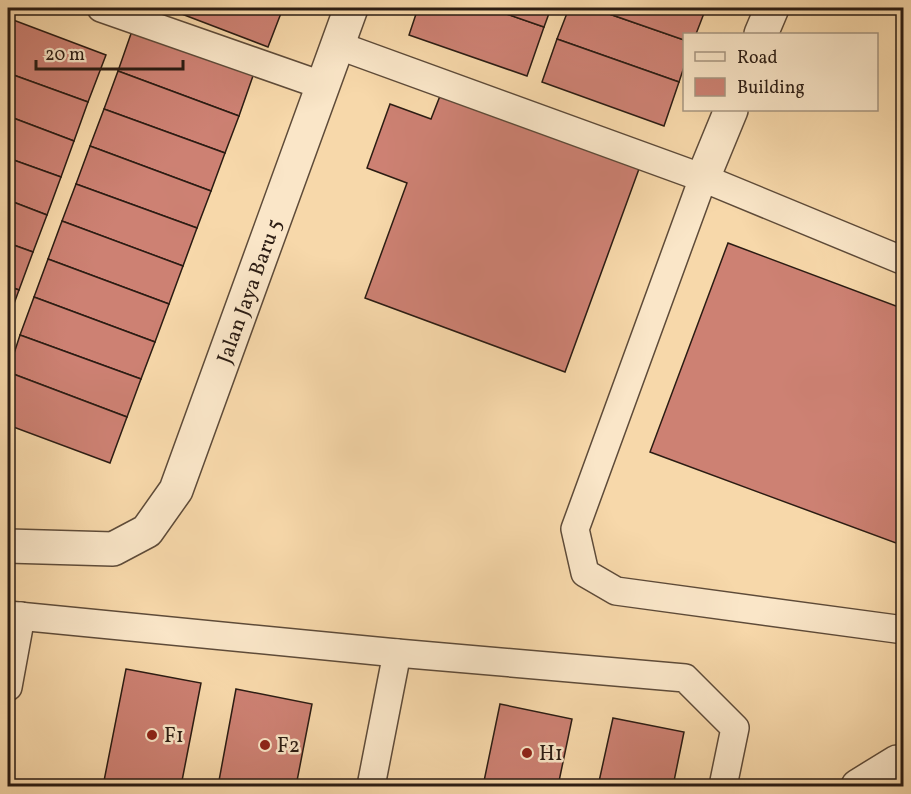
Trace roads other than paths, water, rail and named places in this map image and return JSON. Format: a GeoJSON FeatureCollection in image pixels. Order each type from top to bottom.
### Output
{"type":"FeatureCollection","features":[{"type":"Feature","properties":{"kind":"street","name":"Jalan Jaya Baru 5"},"geometry":{"type":"LineString","coordinates":[[8,546],[113,549],[147,531],[176,490],[351,8]]}},
{"type":"Feature","properties":{"kind":"street"},"geometry":{"type":"LineString","coordinates":[[761,33],[772,8]]}},
{"type":"Feature","properties":{"kind":"street"},"geometry":{"type":"LineString","coordinates":[[703,178],[731,111]]}},
{"type":"Feature","properties":{"kind":"street"},"geometry":{"type":"LineString","coordinates":[[858,786],[897,762],[903,763]]}},
{"type":"Feature","properties":{"kind":"lane"},"geometry":{"type":"LineString","coordinates":[[101,8],[324,86]]}},
{"type":"Feature","properties":{"kind":"lane"},"geometry":{"type":"LineString","coordinates":[[337,45],[703,178],[903,261]]}},
{"type":"Feature","properties":{"kind":"lane"},"geometry":{"type":"LineString","coordinates":[[703,178],[575,529],[585,573],[615,591],[903,630]]}},
{"type":"Feature","properties":{"kind":"lane"},"geometry":{"type":"LineString","coordinates":[[8,687],[14,615],[397,653],[685,678],[735,728],[723,786]]}},
{"type":"Feature","properties":{"kind":"lane"},"geometry":{"type":"LineString","coordinates":[[370,786],[397,653]]}},
{"type":"Feature","properties":{"kind":"place","name":"F1"},"geometry":{"type":"Point","coordinates":[152,735]}},
{"type":"Feature","properties":{"kind":"place","name":"F2"},"geometry":{"type":"Point","coordinates":[265,745]}},
{"type":"Feature","properties":{"kind":"place","name":"H1"},"geometry":{"type":"Point","coordinates":[527,753]}}]}
